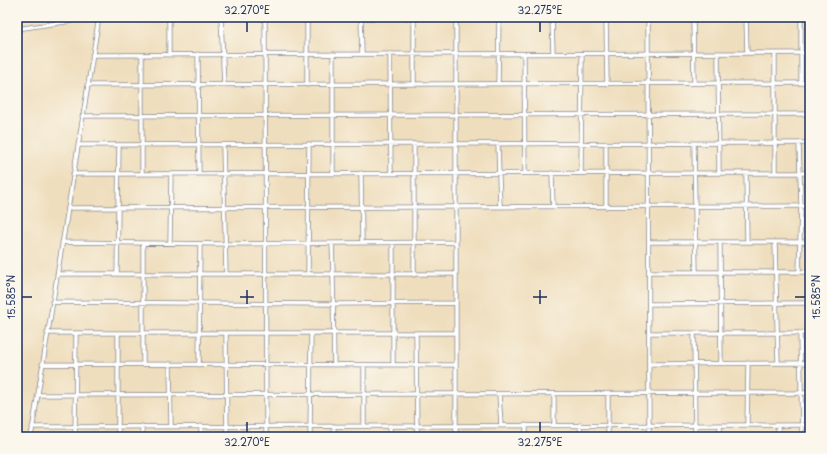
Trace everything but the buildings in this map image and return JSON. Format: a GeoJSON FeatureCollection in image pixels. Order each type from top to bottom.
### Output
{"type":"FeatureCollection","features":[{"type":"Feature","properties":{"kind":"street"},"geometry":{"type":"LineString","coordinates":[[17,29],[99,17],[756,17]]}},
{"type":"Feature","properties":{"kind":"street"},"geometry":{"type":"LineString","coordinates":[[31,437],[99,17]]}},
{"type":"Feature","properties":{"kind":"street"},"geometry":{"type":"LineString","coordinates":[[552,17],[553,54]]}},
{"type":"Feature","properties":{"kind":"street"},"geometry":{"type":"LineString","coordinates":[[606,17],[607,84]]}},
{"type":"Feature","properties":{"kind":"street"},"geometry":{"type":"LineString","coordinates":[[648,17],[648,437]]}},
{"type":"Feature","properties":{"kind":"street"},"geometry":{"type":"LineString","coordinates":[[693,17],[694,83]]}},
{"type":"Feature","properties":{"kind":"street"},"geometry":{"type":"LineString","coordinates":[[746,17],[746,53]]}},
{"type":"Feature","properties":{"kind":"street"},"geometry":{"type":"LineString","coordinates":[[801,17],[801,83]]}},
{"type":"Feature","properties":{"kind":"street"},"geometry":{"type":"LineString","coordinates":[[169,18],[169,54]]}},
{"type":"Feature","properties":{"kind":"street"},"geometry":{"type":"LineString","coordinates":[[221,18],[224,85]]}},
{"type":"Feature","properties":{"kind":"street"},"geometry":{"type":"LineString","coordinates":[[265,18],[265,208],[267,333],[266,437]]}},
{"type":"Feature","properties":{"kind":"street"},"geometry":{"type":"LineString","coordinates":[[307,18],[307,84]]}},
{"type":"Feature","properties":{"kind":"street"},"geometry":{"type":"LineString","coordinates":[[361,18],[362,54]]}},
{"type":"Feature","properties":{"kind":"street"},"geometry":{"type":"LineString","coordinates":[[414,18],[414,84]]}},
{"type":"Feature","properties":{"kind":"street"},"geometry":{"type":"LineString","coordinates":[[456,18],[456,437]]}},
{"type":"Feature","properties":{"kind":"street"},"geometry":{"type":"LineString","coordinates":[[498,84],[499,18]]}},
{"type":"Feature","properties":{"kind":"street"},"geometry":{"type":"LineString","coordinates":[[718,53],[719,173]]}},
{"type":"Feature","properties":{"kind":"street"},"geometry":{"type":"LineString","coordinates":[[774,53],[774,173]]}},
{"type":"Feature","properties":{"kind":"street"},"geometry":{"type":"LineString","coordinates":[[92,55],[810,53]]}},
{"type":"Feature","properties":{"kind":"street"},"geometry":{"type":"LineString","coordinates":[[198,54],[199,174]]}},
{"type":"Feature","properties":{"kind":"street"},"geometry":{"type":"LineString","coordinates":[[333,54],[333,174]]}},
{"type":"Feature","properties":{"kind":"street"},"geometry":{"type":"LineString","coordinates":[[390,54],[391,174]]}},
{"type":"Feature","properties":{"kind":"street"},"geometry":{"type":"LineString","coordinates":[[524,54],[525,173]]}},
{"type":"Feature","properties":{"kind":"street"},"geometry":{"type":"LineString","coordinates":[[581,173],[582,54]]}},
{"type":"Feature","properties":{"kind":"street"},"geometry":{"type":"LineString","coordinates":[[142,55],[142,174]]}},
{"type":"Feature","properties":{"kind":"street"},"geometry":{"type":"LineString","coordinates":[[87,85],[810,83]]}},
{"type":"Feature","properties":{"kind":"street"},"geometry":{"type":"LineString","coordinates":[[82,116],[810,114]]}},
{"type":"Feature","properties":{"kind":"street"},"geometry":{"type":"LineString","coordinates":[[606,143],[606,207]]}},
{"type":"Feature","properties":{"kind":"street"},"geometry":{"type":"LineString","coordinates":[[694,143],[693,173],[696,272]]}},
{"type":"Feature","properties":{"kind":"street"},"geometry":{"type":"LineString","coordinates":[[799,143],[801,206],[799,272]]}},
{"type":"Feature","properties":{"kind":"street"},"geometry":{"type":"LineString","coordinates":[[78,145],[810,143]]}},
{"type":"Feature","properties":{"kind":"street"},"geometry":{"type":"LineString","coordinates":[[308,274],[309,144]]}},
{"type":"Feature","properties":{"kind":"street"},"geometry":{"type":"LineString","coordinates":[[414,144],[414,275]]}},
{"type":"Feature","properties":{"kind":"street"},"geometry":{"type":"LineString","coordinates":[[498,144],[500,207]]}},
{"type":"Feature","properties":{"kind":"street"},"geometry":{"type":"LineString","coordinates":[[117,274],[119,145]]}},
{"type":"Feature","properties":{"kind":"street"},"geometry":{"type":"LineString","coordinates":[[223,145],[226,274]]}},
{"type":"Feature","properties":{"kind":"street"},"geometry":{"type":"LineString","coordinates":[[552,173],[553,207]]}},
{"type":"Feature","properties":{"kind":"street"},"geometry":{"type":"LineString","coordinates":[[746,173],[747,242]]}},
{"type":"Feature","properties":{"kind":"street"},"geometry":{"type":"LineString","coordinates":[[73,174],[810,173]]}},
{"type":"Feature","properties":{"kind":"street"},"geometry":{"type":"LineString","coordinates":[[170,244],[171,174]]}},
{"type":"Feature","properties":{"kind":"street"},"geometry":{"type":"LineString","coordinates":[[361,174],[362,243]]}},
{"type":"Feature","properties":{"kind":"street"},"geometry":{"type":"LineString","coordinates":[[68,208],[810,206]]}},
{"type":"Feature","properties":{"kind":"street"},"geometry":{"type":"LineString","coordinates":[[62,242],[332,244],[456,242]]}},
{"type":"Feature","properties":{"kind":"street"},"geometry":{"type":"LineString","coordinates":[[649,242],[810,242]]}},
{"type":"Feature","properties":{"kind":"street"},"geometry":{"type":"LineString","coordinates":[[720,242],[721,363]]}},
{"type":"Feature","properties":{"kind":"street"},"geometry":{"type":"LineString","coordinates":[[775,242],[778,363]]}},
{"type":"Feature","properties":{"kind":"street"},"geometry":{"type":"LineString","coordinates":[[143,364],[144,243]]}},
{"type":"Feature","properties":{"kind":"street"},"geometry":{"type":"LineString","coordinates":[[393,243],[393,365]]}},
{"type":"Feature","properties":{"kind":"street"},"geometry":{"type":"LineString","coordinates":[[199,364],[200,244]]}},
{"type":"Feature","properties":{"kind":"street"},"geometry":{"type":"LineString","coordinates":[[332,244],[334,274],[334,365]]}},
{"type":"Feature","properties":{"kind":"street"},"geometry":{"type":"LineString","coordinates":[[649,272],[810,272]]}},
{"type":"Feature","properties":{"kind":"street"},"geometry":{"type":"LineString","coordinates":[[57,274],[456,274]]}},
{"type":"Feature","properties":{"kind":"street"},"geometry":{"type":"LineString","coordinates":[[52,302],[334,304],[456,303]]}},
{"type":"Feature","properties":{"kind":"street"},"geometry":{"type":"LineString","coordinates":[[649,304],[810,303]]}},
{"type":"Feature","properties":{"kind":"street"},"geometry":{"type":"LineString","coordinates":[[47,333],[456,333]]}},
{"type":"Feature","properties":{"kind":"street"},"geometry":{"type":"LineString","coordinates":[[75,437],[76,333]]}},
{"type":"Feature","properties":{"kind":"street"},"geometry":{"type":"LineString","coordinates":[[118,333],[118,437]]}},
{"type":"Feature","properties":{"kind":"street"},"geometry":{"type":"LineString","coordinates":[[226,333],[227,437]]}},
{"type":"Feature","properties":{"kind":"street"},"geometry":{"type":"LineString","coordinates":[[310,437],[311,333]]}},
{"type":"Feature","properties":{"kind":"street"},"geometry":{"type":"LineString","coordinates":[[416,333],[417,437]]}},
{"type":"Feature","properties":{"kind":"street"},"geometry":{"type":"LineString","coordinates":[[649,333],[810,333]]}},
{"type":"Feature","properties":{"kind":"street"},"geometry":{"type":"LineString","coordinates":[[694,333],[695,437]]}},
{"type":"Feature","properties":{"kind":"street"},"geometry":{"type":"LineString","coordinates":[[800,333],[802,437]]}},
{"type":"Feature","properties":{"kind":"street"},"geometry":{"type":"LineString","coordinates":[[747,425],[748,363]]}},
{"type":"Feature","properties":{"kind":"street"},"geometry":{"type":"LineString","coordinates":[[648,364],[810,363]]}},
{"type":"Feature","properties":{"kind":"street"},"geometry":{"type":"LineString","coordinates":[[42,364],[456,365]]}},
{"type":"Feature","properties":{"kind":"street"},"geometry":{"type":"LineString","coordinates":[[170,364],[171,426]]}},
{"type":"Feature","properties":{"kind":"street"},"geometry":{"type":"LineString","coordinates":[[364,365],[364,426]]}},
{"type":"Feature","properties":{"kind":"street"},"geometry":{"type":"LineString","coordinates":[[37,395],[810,393]]}},
{"type":"Feature","properties":{"kind":"street"},"geometry":{"type":"LineString","coordinates":[[499,394],[501,425]]}},
{"type":"Feature","properties":{"kind":"street"},"geometry":{"type":"LineString","coordinates":[[554,394],[554,425]]}},
{"type":"Feature","properties":{"kind":"street"},"geometry":{"type":"LineString","coordinates":[[608,394],[608,437]]}},
{"type":"Feature","properties":{"kind":"street"},"geometry":{"type":"LineString","coordinates":[[32,426],[810,424]]}},
{"type":"Feature","properties":{"kind":"street"},"geometry":{"type":"LineString","coordinates":[[526,425],[526,437]]}},
{"type":"Feature","properties":{"kind":"street"},"geometry":{"type":"LineString","coordinates":[[580,425],[581,437]]}},
{"type":"Feature","properties":{"kind":"street"},"geometry":{"type":"LineString","coordinates":[[720,425],[720,437]]}},
{"type":"Feature","properties":{"kind":"street"},"geometry":{"type":"LineString","coordinates":[[778,425],[778,437]]}},
{"type":"Feature","properties":{"kind":"street"},"geometry":{"type":"LineString","coordinates":[[142,426],[142,437]]}},
{"type":"Feature","properties":{"kind":"street"},"geometry":{"type":"LineString","coordinates":[[201,426],[201,437]]}},
{"type":"Feature","properties":{"kind":"street"},"geometry":{"type":"LineString","coordinates":[[334,426],[334,437]]}},
{"type":"Feature","properties":{"kind":"street"},"geometry":{"type":"LineString","coordinates":[[390,426],[390,437]]}}]}
